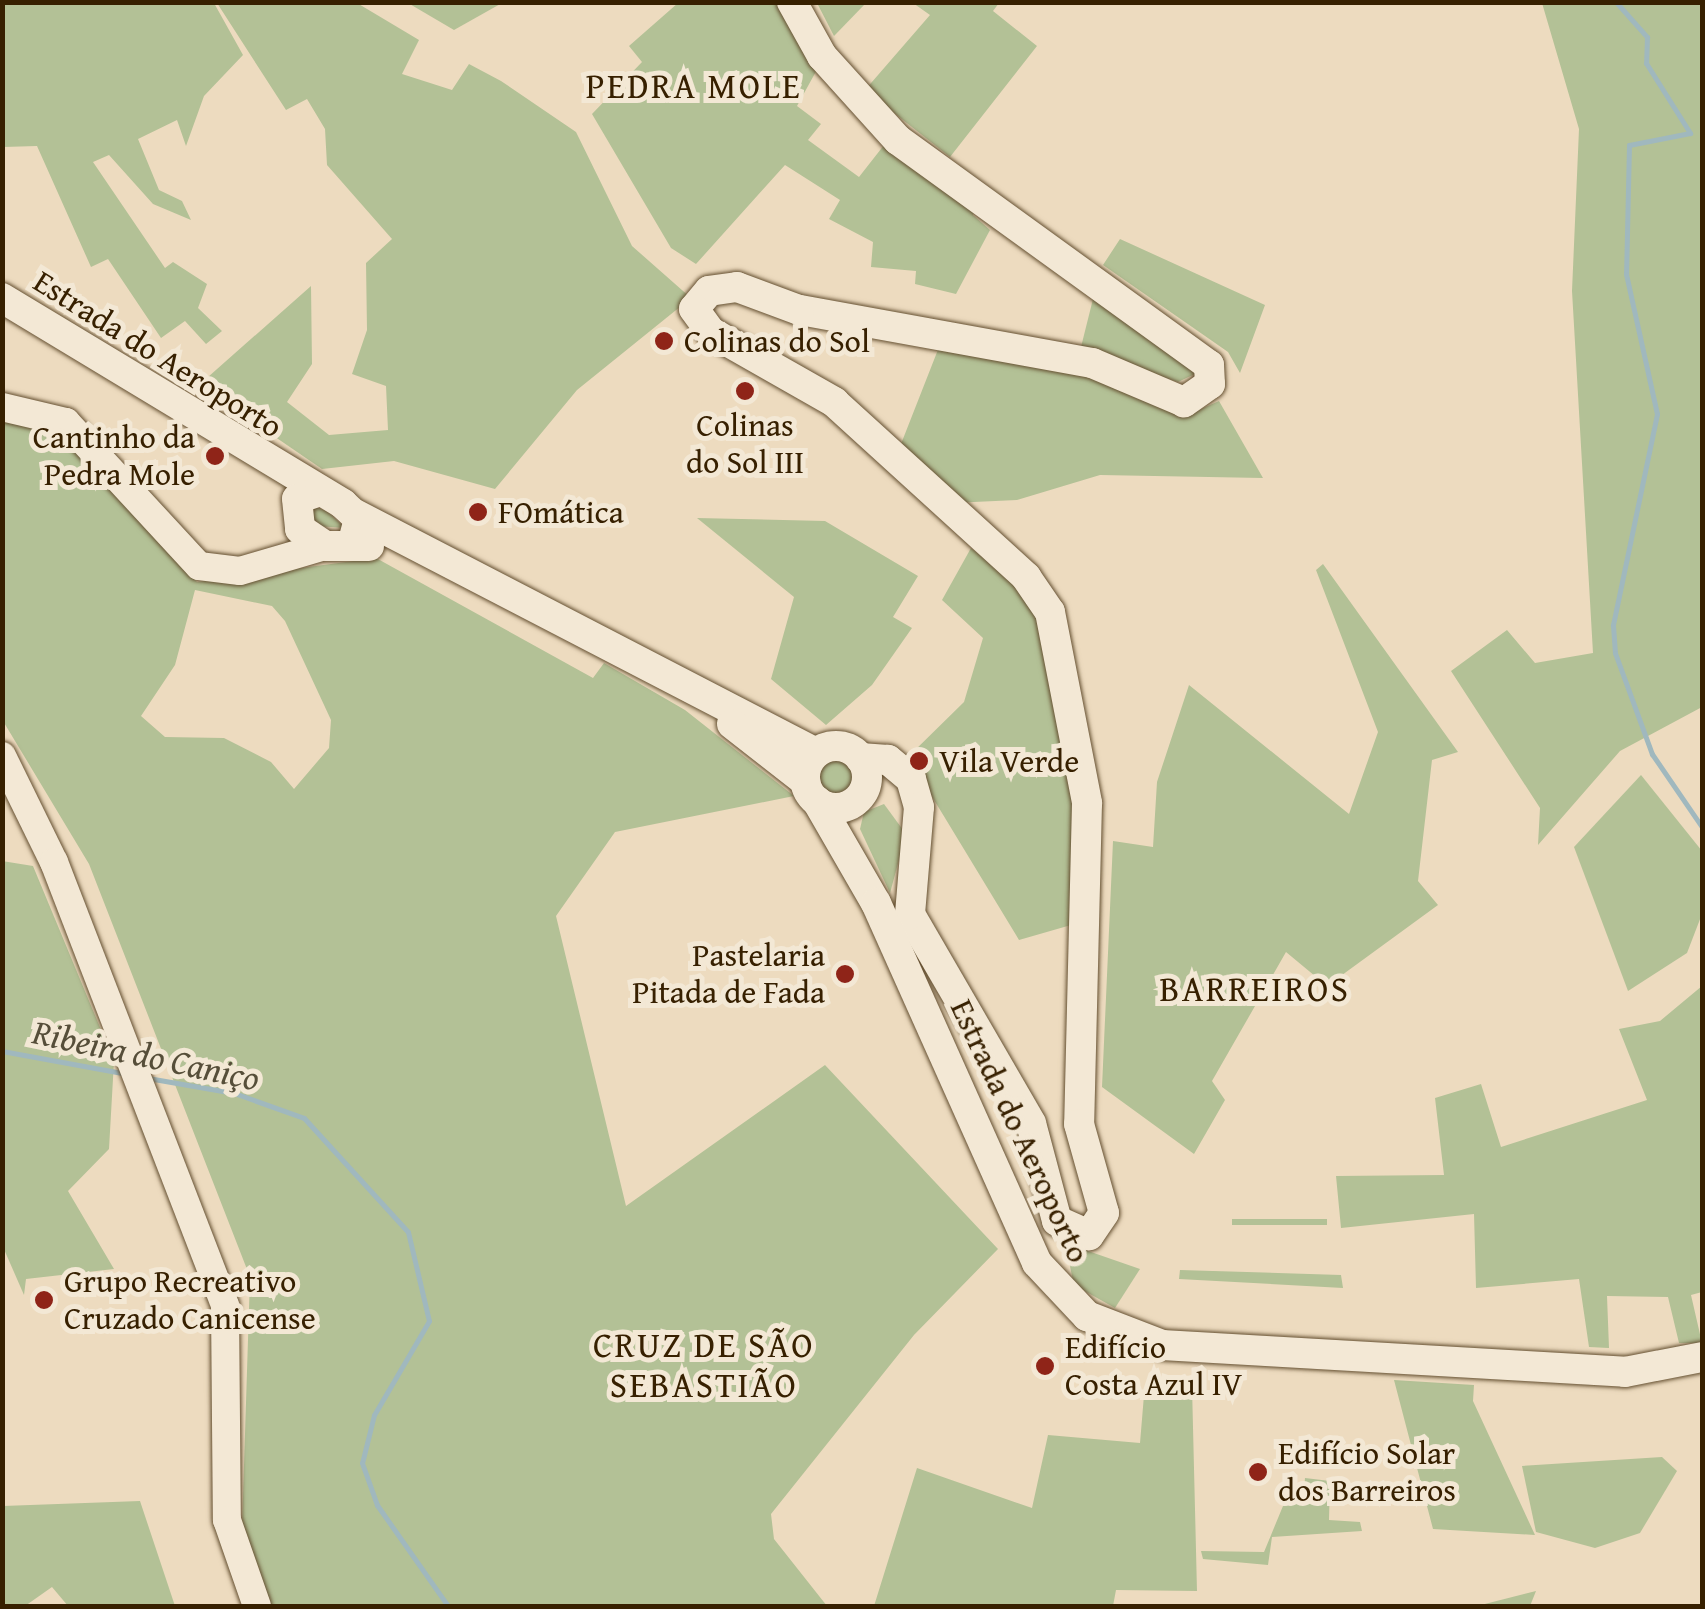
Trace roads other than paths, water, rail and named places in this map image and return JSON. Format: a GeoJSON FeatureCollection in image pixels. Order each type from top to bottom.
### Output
{"type":"FeatureCollection","features":[{"type":"Feature","properties":{"kind":"main road"},"geometry":{"type":"LineString","coordinates":[[792,2],[822,56],[898,140],[1209,365],[1210,384],[1184,402],[1092,363],[799,310],[737,287],[710,291],[694,309],[710,332],[834,402],[1026,577],[1050,612],[1087,804],[1078,1124],[1104,1213],[1089,1235],[1057,1220],[1031,1123],[918,934],[906,896],[918,796],[902,768],[860,758],[835,746],[812,778]]}},
{"type":"Feature","properties":{"kind":"main road","name":"Estrada do Aeroporto"},"geometry":{"type":"LineString","coordinates":[[2,298],[276,470],[304,504]]}},
{"type":"Feature","properties":{"kind":"main road"},"geometry":{"type":"LineString","coordinates":[[304,504],[344,535],[416,546],[708,701],[812,778],[856,798],[890,794],[916,823]]}},
{"type":"Feature","properties":{"kind":"main road"},"geometry":{"type":"LineString","coordinates":[[304,504],[344,535]]}},
{"type":"Feature","properties":{"kind":"main road","name":"Estrada do Aeroporto"},"geometry":{"type":"LineString","coordinates":[[852,861],[860,758]]}},
{"type":"Feature","properties":{"kind":"main road","name":"Estrada do Aeroporto"},"geometry":{"type":"LineString","coordinates":[[812,778],[1037,1263],[1087,1316],[1162,1345],[1625,1372],[1694,1365]]}},
{"type":"Feature","properties":{"kind":"street"},"geometry":{"type":"LineString","coordinates":[[2,407],[66,422],[199,566],[240,572],[344,535]]}},
{"type":"Feature","properties":{"kind":"street"},"geometry":{"type":"LineString","coordinates":[[274,560],[304,504]]}},
{"type":"Feature","properties":{"kind":"street"},"geometry":{"type":"LineString","coordinates":[[2,756],[54,862],[226,1306],[227,1520],[257,1606]]}},
{"type":"Feature","properties":{"kind":"waterway"},"geometry":{"type":"LineString","coordinates":[[1616,2],[1647,37],[1646,63],[1690,133],[1629,145],[1626,274],[1657,414],[1613,625],[1615,653],[1652,754],[1702,827]]}},
{"type":"Feature","properties":{"kind":"waterway","name":"Ribeira do Caniço"},"geometry":{"type":"LineString","coordinates":[[2,1051],[122,1073]]}},
{"type":"Feature","properties":{"kind":"waterway","name":"Ribeira do Caniço"},"geometry":{"type":"LineString","coordinates":[[148,1078],[234,1093],[304,1118],[408,1232],[429,1321],[374,1415],[362,1463],[377,1505],[448,1606]]}},
{"type":"Feature","properties":{"kind":"place","name":"Colinas do Sol"},"geometry":{"type":"Point","coordinates":[664,341]}},
{"type":"Feature","properties":{"kind":"place","name":"Colinas do Sol III"},"geometry":{"type":"Point","coordinates":[745,391]}},
{"type":"Feature","properties":{"kind":"place","name":"Cantinho da Pedra Mole"},"geometry":{"type":"Point","coordinates":[215,456]}},
{"type":"Feature","properties":{"kind":"place","name":"FOmática"},"geometry":{"type":"Point","coordinates":[478,512]}},
{"type":"Feature","properties":{"kind":"place","name":"Vila Verde"},"geometry":{"type":"Point","coordinates":[919,761]}},
{"type":"Feature","properties":{"kind":"place","name":"Pastelaria Pitada de Fada"},"geometry":{"type":"Point","coordinates":[845,974]}},
{"type":"Feature","properties":{"kind":"place","name":"Grupo Recreativo Cruzado Canicense"},"geometry":{"type":"Point","coordinates":[44,1300]}},
{"type":"Feature","properties":{"kind":"place","name":"Edifício Costa Azul IV"},"geometry":{"type":"Point","coordinates":[1045,1366]}},
{"type":"Feature","properties":{"kind":"place","name":"Edifício Solar dos Barreiros"},"geometry":{"type":"Point","coordinates":[1258,1472]}},
{"type":"Feature","properties":{"kind":"district","name":"PEDRA MOLE"},"geometry":{"type":"Point","coordinates":[694,86]}},
{"type":"Feature","properties":{"kind":"district","name":"BARREIROS"},"geometry":{"type":"Point","coordinates":[1255,989]}},
{"type":"Feature","properties":{"kind":"district","name":"CRUZ DE SÃO SEBASTIÃO"},"geometry":{"type":"Point","coordinates":[704,1365]}}]}
